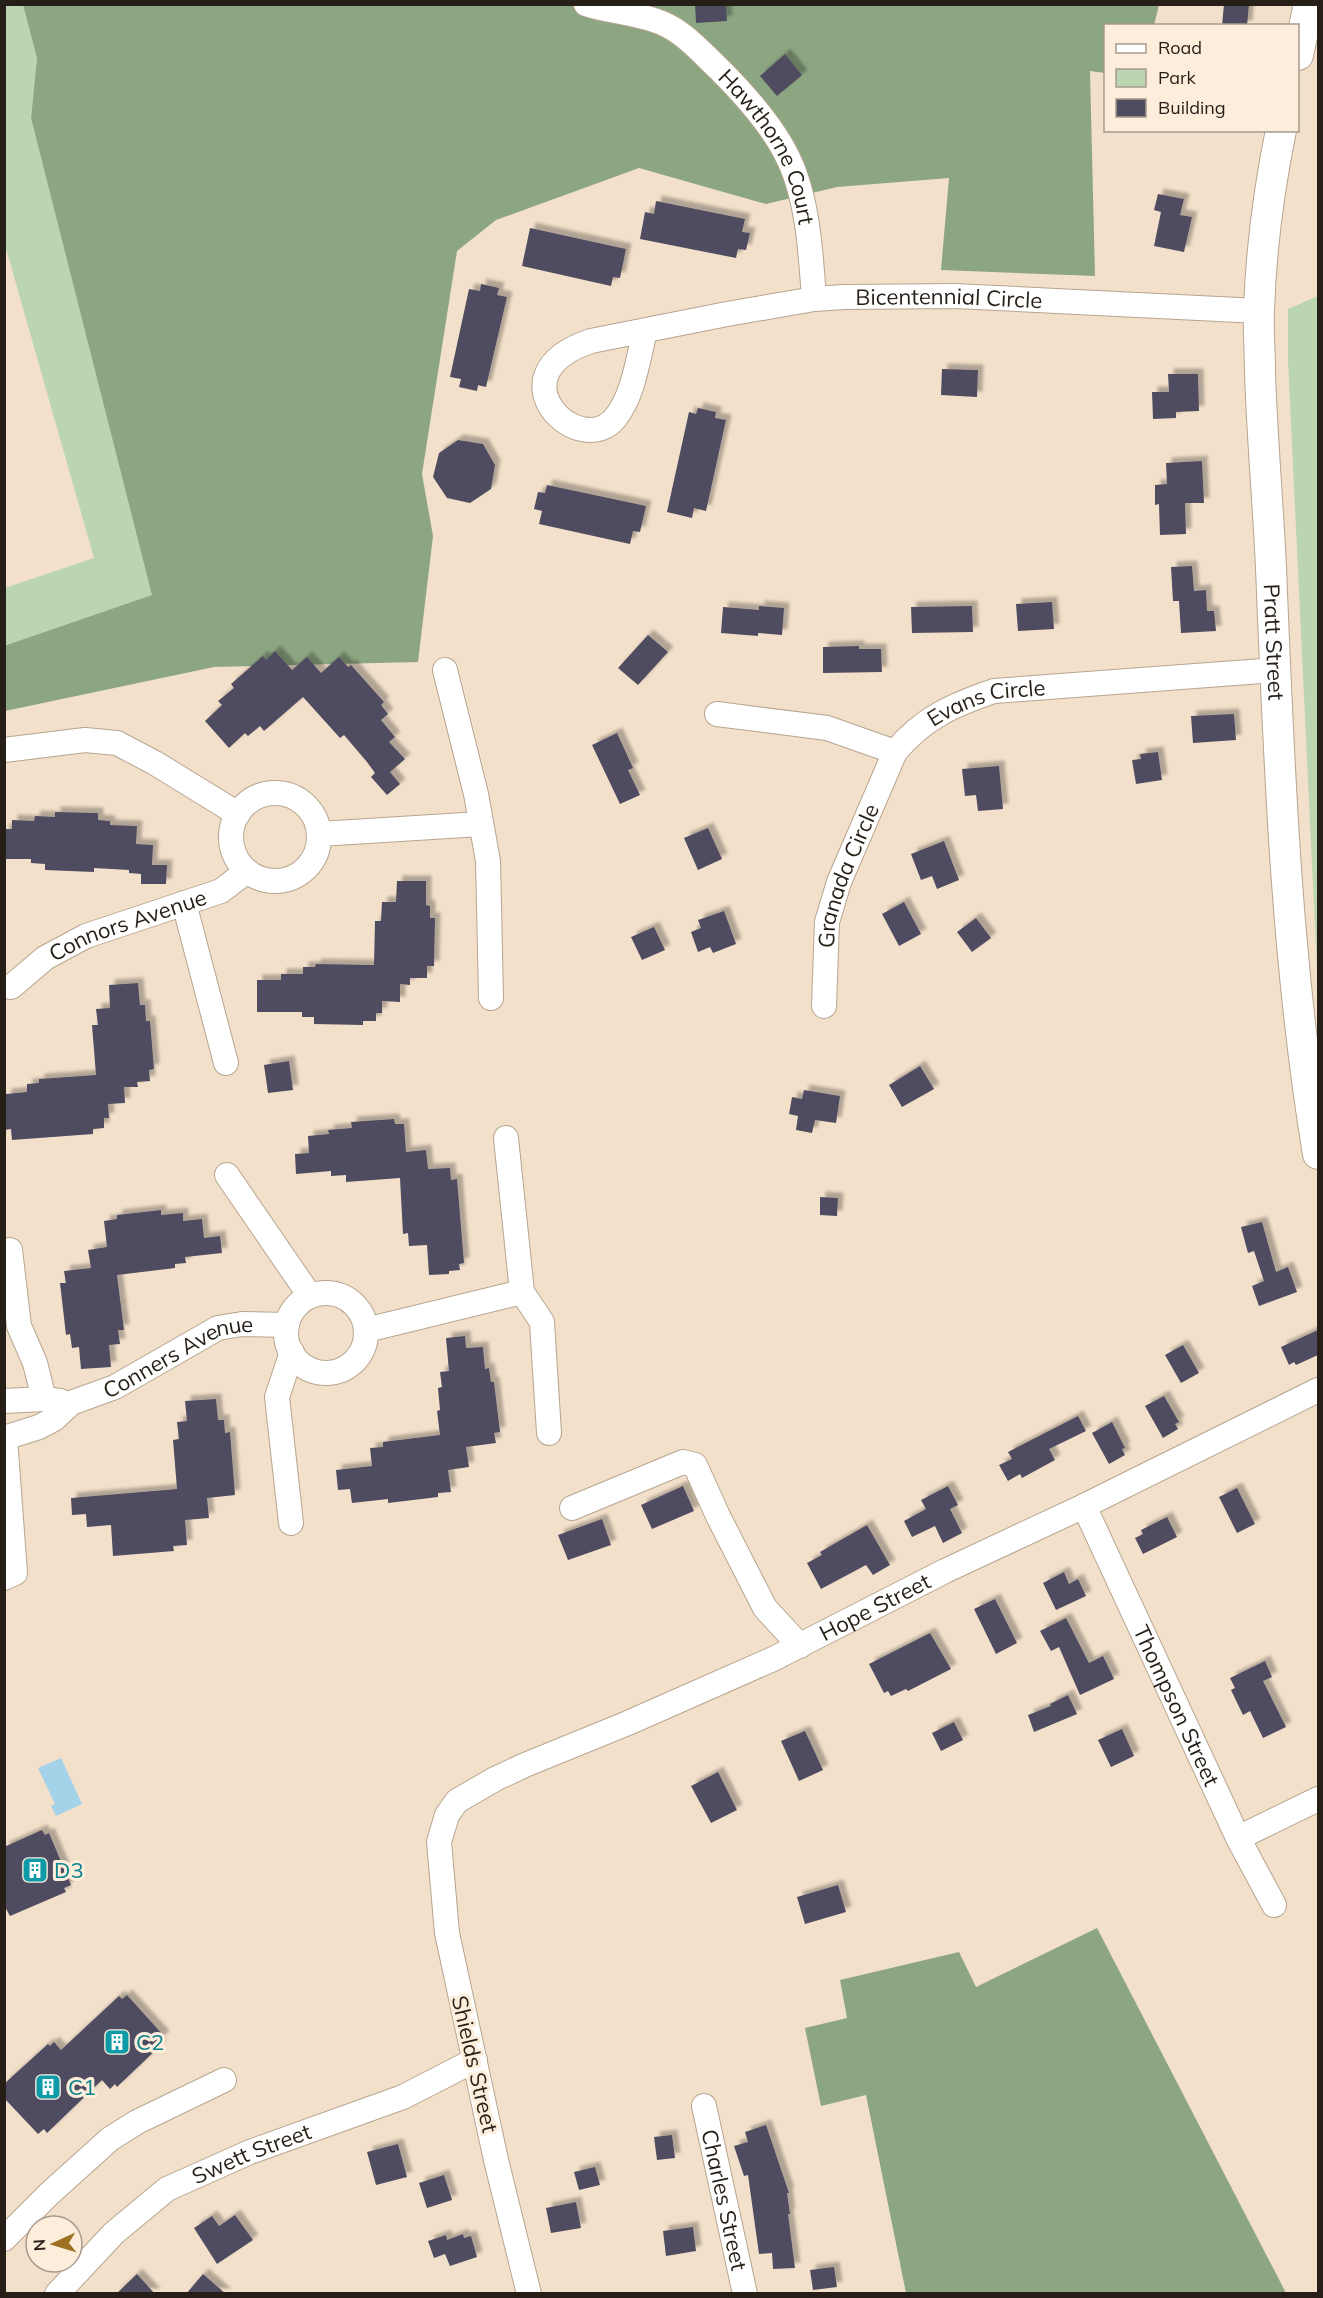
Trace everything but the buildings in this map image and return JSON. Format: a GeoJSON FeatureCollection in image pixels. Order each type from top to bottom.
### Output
{"type":"FeatureCollection","features":[{"type":"Feature","properties":{"kind":"main road"},"geometry":{"type":"LineString","coordinates":[[1299,50],[1308,4]]}},
{"type":"Feature","properties":{"kind":"main road","name":"Pratt Street"},"geometry":{"type":"LineString","coordinates":[[1281,132],[1264,239],[1259,311],[1275,670],[1293,964],[1302,1050],[1318,1154]]}},
{"type":"Feature","properties":{"kind":"street","name":"Hawthorne Court"},"geometry":{"type":"LineString","coordinates":[[586,4],[619,11],[664,14],[728,79],[758,114],[789,159],[797,179],[805,219],[814,299]]}},
{"type":"Feature","properties":{"kind":"street","name":"Bicentennial Circle"},"geometry":{"type":"LineString","coordinates":[[645,331],[628,394],[615,419],[606,427],[589,429],[565,424],[548,404],[544,380],[553,362],[573,347],[591,341],[814,299],[955,296],[1259,311]]}},
{"type":"Feature","properties":{"kind":"street"},"geometry":{"type":"LineString","coordinates":[[445,670],[476,794],[488,861],[491,998]]}},
{"type":"Feature","properties":{"kind":"street","name":"Evans Circle"},"geometry":{"type":"LineString","coordinates":[[895,752],[910,734],[935,716],[956,704],[994,691],[1275,670]]}},
{"type":"Feature","properties":{"kind":"street"},"geometry":{"type":"LineString","coordinates":[[717,714],[827,728],[895,752]]}},
{"type":"Feature","properties":{"kind":"street"},"geometry":{"type":"LineString","coordinates":[[4,750],[85,740],[117,743],[155,763],[238,814]]}},
{"type":"Feature","properties":{"kind":"street","name":"Granada Circle"},"geometry":{"type":"LineString","coordinates":[[824,1006],[827,922],[839,882],[895,752]]}},
{"type":"Feature","properties":{"kind":"street"},"geometry":{"type":"LineString","coordinates":[[280,794],[291,796],[302,803],[316,822],[319,834],[318,849],[311,862],[301,873],[288,880],[259,879],[238,861],[232,844],[233,825],[238,814],[246,804],[262,796],[280,794]]}},
{"type":"Feature","properties":{"kind":"street"},"geometry":{"type":"LineString","coordinates":[[319,834],[481,824]]}},
{"type":"Feature","properties":{"kind":"street","name":"Connors Avenue"},"geometry":{"type":"LineString","coordinates":[[7,988],[45,958],[86,936],[222,891],[247,871]]}},
{"type":"Feature","properties":{"kind":"street"},"geometry":{"type":"LineString","coordinates":[[184,903],[226,1064]]}},
{"type":"Feature","properties":{"kind":"street"},"geometry":{"type":"LineString","coordinates":[[506,1138],[522,1292],[542,1322],[549,1433]]}},
{"type":"Feature","properties":{"kind":"street"},"geometry":{"type":"LineString","coordinates":[[227,1175],[310,1296]]}},
{"type":"Feature","properties":{"kind":"street"},"geometry":{"type":"LineString","coordinates":[[10,1250],[19,1326],[35,1363],[44,1399]]}},
{"type":"Feature","properties":{"kind":"street"},"geometry":{"type":"LineString","coordinates":[[366,1330],[522,1292]]}},
{"type":"Feature","properties":{"kind":"street"},"geometry":{"type":"LineString","coordinates":[[335,1293],[347,1298],[360,1312],[366,1330],[362,1351],[356,1360],[338,1371],[327,1373],[316,1371],[307,1367],[292,1352],[288,1343],[287,1325],[299,1303],[310,1296],[335,1293]]}},
{"type":"Feature","properties":{"kind":"street","name":"Conners Avenue"},"geometry":{"type":"LineString","coordinates":[[5,1438],[39,1427],[54,1419],[71,1403],[115,1388],[218,1328],[242,1324],[287,1325]]}},
{"type":"Feature","properties":{"kind":"street"},"geometry":{"type":"LineString","coordinates":[[291,1523],[277,1397],[292,1352]]}},
{"type":"Feature","properties":{"kind":"street","name":"Hope Street"},"geometry":{"type":"LineString","coordinates":[[441,1831],[447,1815],[457,1801],[495,1779],[628,1723],[800,1646],[945,1571],[1318,1390]]}},
{"type":"Feature","properties":{"kind":"street","name":"Conners Avenue"},"geometry":{"type":"LineString","coordinates":[[4,1401],[44,1399],[71,1403]]}},
{"type":"Feature","properties":{"kind":"street"},"geometry":{"type":"LineString","coordinates":[[4,1578],[15,1573],[5,1438]]}},
{"type":"Feature","properties":{"kind":"street"},"geometry":{"type":"LineString","coordinates":[[572,1508],[683,1462],[695,1465],[765,1608],[800,1646]]}},
{"type":"Feature","properties":{"kind":"street","name":"Thompson Street"},"geometry":{"type":"LineString","coordinates":[[1083,1506],[1238,1838],[1274,1905]]}},
{"type":"Feature","properties":{"kind":"street"},"geometry":{"type":"LineString","coordinates":[[1238,1838],[1318,1799]]}},
{"type":"Feature","properties":{"kind":"street","name":"Shields Street"},"geometry":{"type":"LineString","coordinates":[[441,1831],[439,1842],[447,1933],[496,2160],[529,2294]]}},
{"type":"Feature","properties":{"kind":"street","name":"Swett Street"},"geometry":{"type":"LineString","coordinates":[[70,2289],[114,2233],[167,2189],[250,2152],[403,2097],[476,2060]]}},
{"type":"Feature","properties":{"kind":"street"},"geometry":{"type":"LineString","coordinates":[[4,2239],[49,2194],[110,2139],[137,2122],[224,2080]]}},
{"type":"Feature","properties":{"kind":"street","name":"Charles Street"},"geometry":{"type":"LineString","coordinates":[[704,2106],[746,2294]]}},
{"type":"Feature","properties":{"kind":"green space"},"geometry":{"type":"Polygon","coordinates":[[[5,5],[23,5],[37,58],[31,118],[153,595],[5,646],[5,588],[94,558],[5,245],[5,5]]]}},
{"type":"Feature","properties":{"kind":"green space"},"geometry":{"type":"Polygon","coordinates":[[[23,5],[1159,5],[1154,24],[1104,24],[1104,73],[1090,71],[1095,276],[941,270],[949,178],[837,187],[766,204],[639,168],[496,220],[457,251],[422,474],[433,536],[418,662],[214,667],[5,711],[4,646],[152,595],[31,118],[37,58],[23,5]]]}},
{"type":"Feature","properties":{"kind":"green space"},"geometry":{"type":"Polygon","coordinates":[[[1318,296],[1318,990],[1288,361],[1288,309],[1318,296]]]}},
{"type":"Feature","properties":{"kind":"green space"},"geometry":{"type":"Polygon","coordinates":[[[1097,1928],[1286,2293],[906,2293],[866,2095],[821,2106],[805,2028],[847,2018],[840,1980],[959,1952],[976,1987],[1097,1928]]]}},
{"type":"Feature","properties":{"kind":"water"},"geometry":{"type":"Polygon","coordinates":[[[61,1758],[82,1804],[56,1816],[51,1806],[55,1804],[38,1768],[61,1758]]]}},
{"type":"Feature","properties":{"kind":"place","name":"D3"},"geometry":{"type":"Point","coordinates":[35,1870]}},
{"type":"Feature","properties":{"kind":"place","name":"C2"},"geometry":{"type":"Point","coordinates":[117,2042]}},
{"type":"Feature","properties":{"kind":"place","name":"C1"},"geometry":{"type":"Point","coordinates":[48,2087]}}]}
